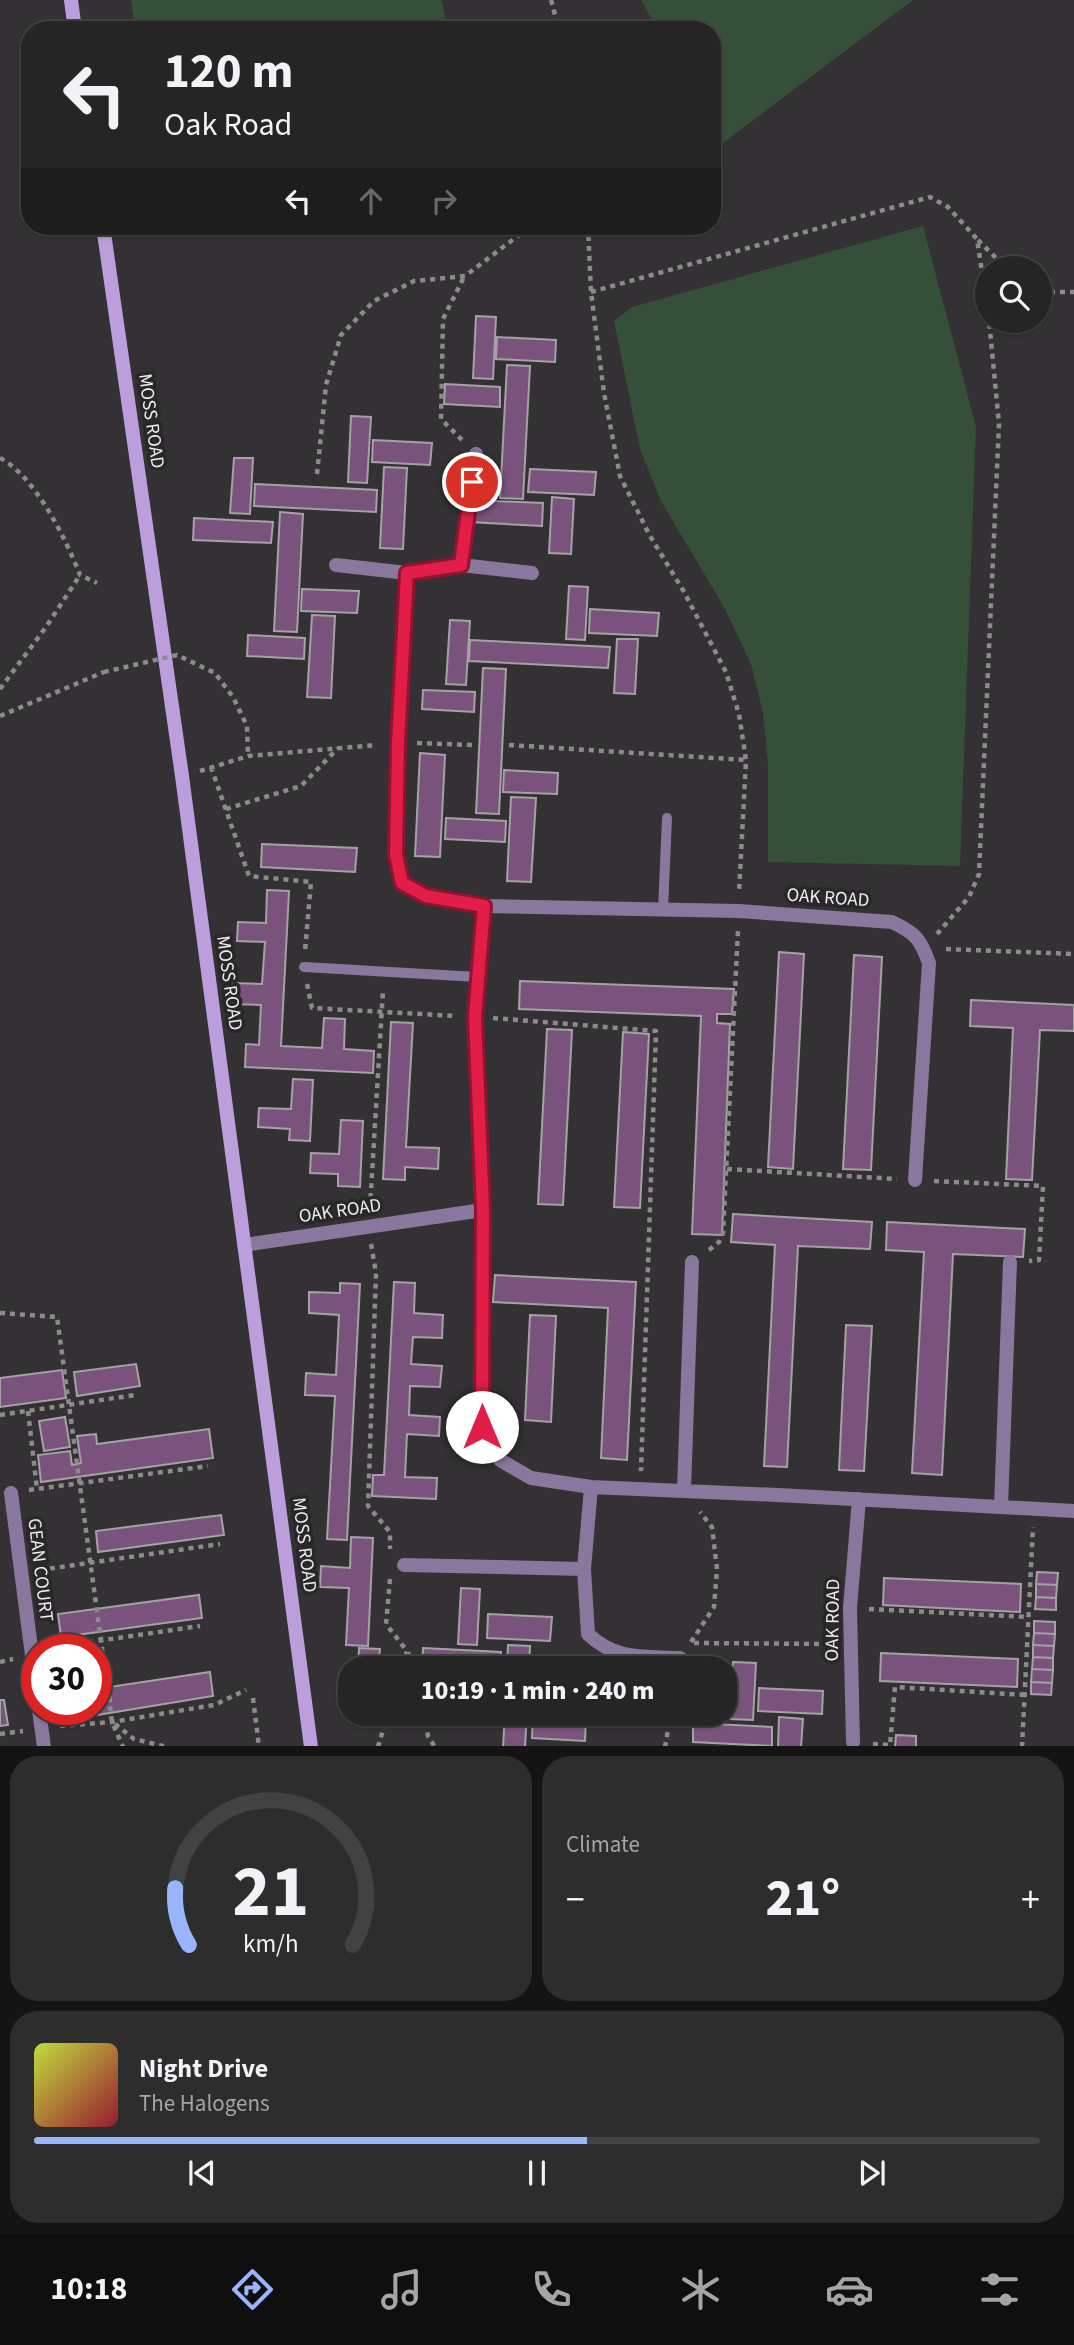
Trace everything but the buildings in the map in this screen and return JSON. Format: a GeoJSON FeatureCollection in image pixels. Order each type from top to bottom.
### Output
{"type":"FeatureCollection","features":[{"type":"Feature","properties":{"kind":"street"},"geometry":{"type":"LineString","coordinates":[[71,0],[74,21]]}},
{"type":"Feature","properties":{"kind":"street","name":"MOSS ROAD"},"geometry":{"type":"LineString","coordinates":[[104,235],[182,776],[311,1746]]}},
{"type":"Feature","properties":{"kind":"street"},"geometry":{"type":"LineString","coordinates":[[461,565],[475,454]]}},
{"type":"Feature","properties":{"kind":"street"},"geometry":{"type":"LineString","coordinates":[[336,565],[407,573],[461,565],[532,573]]}},
{"type":"Feature","properties":{"kind":"street","name":"OAK ROAD"},"geometry":{"type":"LineString","coordinates":[[407,573],[398,743],[396,855],[402,883],[426,896],[484,906],[739,911],[892,922],[912,931],[923,944]]}},
{"type":"Feature","properties":{"kind":"street"},"geometry":{"type":"LineString","coordinates":[[484,906],[475,1017],[483,1210],[482,1427],[500,1460],[531,1478],[591,1487],[1074,1511]]}},
{"type":"Feature","properties":{"kind":"street"},"geometry":{"type":"LineString","coordinates":[[915,1181],[929,963],[923,944]]}},
{"type":"Feature","properties":{"kind":"street","name":"OAK ROAD"},"geometry":{"type":"LineString","coordinates":[[244,1245],[483,1210]]}},
{"type":"Feature","properties":{"kind":"street"},"geometry":{"type":"LineString","coordinates":[[684,1490],[692,1262]]}},
{"type":"Feature","properties":{"kind":"street"},"geometry":{"type":"LineString","coordinates":[[1001,1507],[1010,1262]]}},
{"type":"Feature","properties":{"kind":"street"},"geometry":{"type":"LineString","coordinates":[[591,1487],[584,1569],[588,1634],[602,1647],[625,1655],[643,1656]]}},
{"type":"Feature","properties":{"kind":"street","name":"GEAN COURT"},"geometry":{"type":"LineString","coordinates":[[11,1493],[29,1634]]}},
{"type":"Feature","properties":{"kind":"street","name":"OAK ROAD"},"geometry":{"type":"LineString","coordinates":[[852,1742],[850,1608],[859,1499]]}},
{"type":"Feature","properties":{"kind":"street"},"geometry":{"type":"LineString","coordinates":[[404,1565],[584,1569]]}},
{"type":"Feature","properties":{"kind":"street"},"geometry":{"type":"LineString","coordinates":[[42,1725],[44,1746]]}},
{"type":"Feature","properties":{"kind":"lane"},"geometry":{"type":"LineString","coordinates":[[663,910],[667,818]]}},
{"type":"Feature","properties":{"kind":"lane"},"geometry":{"type":"LineString","coordinates":[[304,967],[477,977]]}},
{"type":"Feature","properties":{"kind":"path"},"geometry":{"type":"LineString","coordinates":[[551,0],[557,21]]}},
{"type":"Feature","properties":{"kind":"path"},"geometry":{"type":"LineString","coordinates":[[591,292],[930,197],[948,207],[994,256]]}},
{"type":"Feature","properties":{"kind":"path"},"geometry":{"type":"LineString","coordinates":[[475,454],[441,419],[443,319],[465,276],[519,235]]}},
{"type":"Feature","properties":{"kind":"path"},"geometry":{"type":"LineString","coordinates":[[588,235],[591,292],[604,393],[620,476],[650,536],[683,590],[726,672],[739,714],[746,760],[723,1233],[719,1242],[692,1262]]}},
{"type":"Feature","properties":{"kind":"path"},"geometry":{"type":"LineString","coordinates":[[977,239],[980,256]]}},
{"type":"Feature","properties":{"kind":"path"},"geometry":{"type":"LineString","coordinates":[[317,474],[326,385],[341,335],[374,301],[414,281],[465,276]]}},
{"type":"Feature","properties":{"kind":"path"},"geometry":{"type":"LineString","coordinates":[[1052,292],[1074,292]]}},
{"type":"Feature","properties":{"kind":"path"},"geometry":{"type":"LineString","coordinates":[[923,944],[935,936],[969,897],[979,874],[999,424],[992,333]]}},
{"type":"Feature","properties":{"kind":"path"},"geometry":{"type":"LineString","coordinates":[[0,458],[9,462],[39,497],[67,542],[80,575],[97,583]]}},
{"type":"Feature","properties":{"kind":"path"},"geometry":{"type":"LineString","coordinates":[[0,690],[80,575]]}},
{"type":"Feature","properties":{"kind":"path"},"geometry":{"type":"LineString","coordinates":[[0,716],[104,672],[177,655],[215,673],[233,697],[247,726],[248,756]]}},
{"type":"Feature","properties":{"kind":"path"},"geometry":{"type":"LineString","coordinates":[[182,776],[248,756],[398,743],[472,745]]}},
{"type":"Feature","properties":{"kind":"path"},"geometry":{"type":"LineString","coordinates":[[509,745],[746,760]]}},
{"type":"Feature","properties":{"kind":"path"},"geometry":{"type":"LineString","coordinates":[[226,809],[301,786],[339,748]]}},
{"type":"Feature","properties":{"kind":"path"},"geometry":{"type":"LineString","coordinates":[[211,767],[249,876],[311,882],[304,967],[312,1008],[656,1031],[640,1489]]}},
{"type":"Feature","properties":{"kind":"path"},"geometry":{"type":"LineString","coordinates":[[384,973],[368,1227],[376,1273],[368,1506],[390,1532],[391,1554]]}},
{"type":"Feature","properties":{"kind":"path"},"geometry":{"type":"LineString","coordinates":[[0,1313],[57,1317],[101,1634]]}},
{"type":"Feature","properties":{"kind":"path"},"geometry":{"type":"LineString","coordinates":[[0,1415],[135,1395]]}},
{"type":"Feature","properties":{"kind":"path"},"geometry":{"type":"LineString","coordinates":[[28,1411],[37,1489]]}},
{"type":"Feature","properties":{"kind":"path"},"geometry":{"type":"LineString","coordinates":[[11,1493],[208,1466]]}},
{"type":"Feature","properties":{"kind":"path"},"geometry":{"type":"LineString","coordinates":[[681,1656],[714,1607],[717,1569],[712,1527],[684,1490]]}},
{"type":"Feature","properties":{"kind":"path"},"geometry":{"type":"LineString","coordinates":[[1021,1746],[1026,1695],[1034,1509]]}},
{"type":"Feature","properties":{"kind":"path"},"geometry":{"type":"LineString","coordinates":[[21,1572],[220,1544]]}},
{"type":"Feature","properties":{"kind":"path"},"geometry":{"type":"LineString","coordinates":[[390,1577],[387,1624],[408,1656]]}},
{"type":"Feature","properties":{"kind":"path"},"geometry":{"type":"LineString","coordinates":[[850,1608],[1028,1617]]}},
{"type":"Feature","properties":{"kind":"path"},"geometry":{"type":"LineString","coordinates":[[112,1638],[201,1626]]}},
{"type":"Feature","properties":{"kind":"path"},"geometry":{"type":"LineString","coordinates":[[690,1643],[851,1644]]}},
{"type":"Feature","properties":{"kind":"path"},"geometry":{"type":"LineString","coordinates":[[406,1656],[407,1651]]}},
{"type":"Feature","properties":{"kind":"path"},"geometry":{"type":"LineString","coordinates":[[852,1742],[889,1746],[895,1687],[1026,1695]]}},
{"type":"Feature","properties":{"kind":"path"},"geometry":{"type":"LineString","coordinates":[[42,1728],[113,1722],[214,1705],[246,1689]]}},
{"type":"Feature","properties":{"kind":"path"},"geometry":{"type":"LineString","coordinates":[[253,1698],[259,1746]]}},
{"type":"Feature","properties":{"kind":"path"},"geometry":{"type":"LineString","coordinates":[[112,1714],[123,1746]]}},
{"type":"Feature","properties":{"kind":"path"},"geometry":{"type":"LineString","coordinates":[[113,1722],[134,1739],[167,1746]]}},
{"type":"Feature","properties":{"kind":"path"},"geometry":{"type":"LineString","coordinates":[[378,1746],[384,1726]]}},
{"type":"Feature","properties":{"kind":"path"},"geometry":{"type":"LineString","coordinates":[[426,1726],[428,1736],[435,1746]]}},
{"type":"Feature","properties":{"kind":"path"},"geometry":{"type":"LineString","coordinates":[[665,1746],[669,1726]]}},
{"type":"Feature","properties":{"kind":"green space"},"geometry":{"type":"Polygon","coordinates":[[[131,0],[442,0],[446,21],[134,21],[131,0]]]}},
{"type":"Feature","properties":{"kind":"green space"},"geometry":{"type":"Polygon","coordinates":[[[641,0],[913,0],[721,144],[721,21],[653,21],[641,0]]]}},
{"type":"Feature","properties":{"kind":"green space"},"geometry":{"type":"Polygon","coordinates":[[[923,226],[976,427],[960,866],[768,862],[768,765],[763,713],[751,664],[725,609],[661,501],[640,449],[614,321],[632,307],[923,226]]]}},
{"type":"Feature","properties":{"kind":"route"},"geometry":{"type":"LineString","coordinates":[[472,482],[461,565],[407,573],[398,743],[396,855],[402,883],[426,896],[484,906],[475,1017],[483,1210],[482,1427]]}}]}
